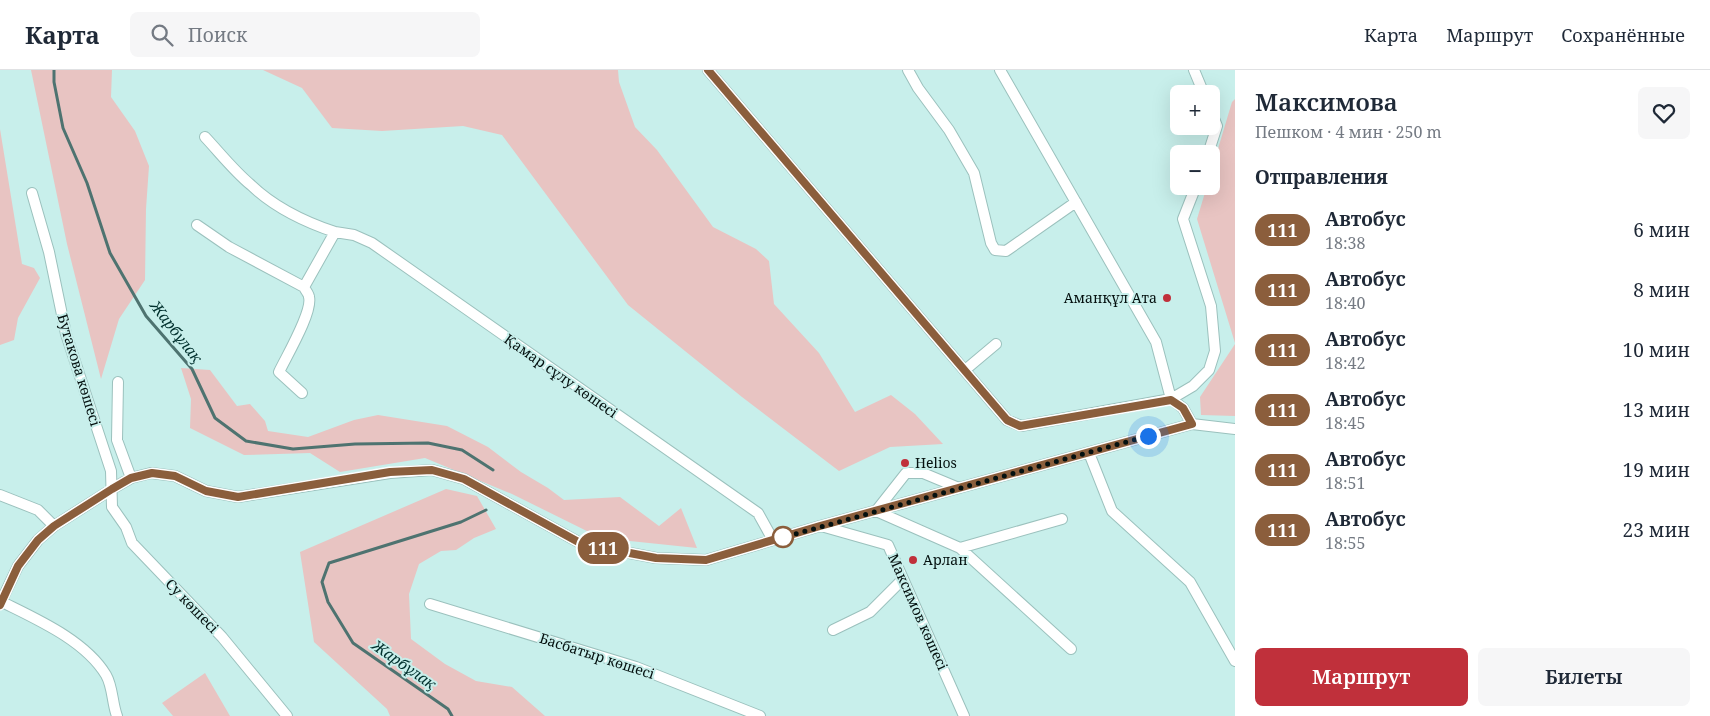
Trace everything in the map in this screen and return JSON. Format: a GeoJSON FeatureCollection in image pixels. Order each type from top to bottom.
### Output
{"type":"FeatureCollection","features":[{"type":"Feature","properties":{"kind":"street"},"geometry":{"type":"LineString","coordinates":[[708,70],[1007,420],[1020,426],[1171,400],[1193,386],[1209,370],[1215,351],[1211,306],[1183,218],[1192,195]]}},
{"type":"Feature","properties":{"kind":"street"},"geometry":{"type":"LineString","coordinates":[[908,70],[918,88],[949,130],[974,173],[990,243],[995,250],[1006,251],[1076,202]]}},
{"type":"Feature","properties":{"kind":"street"},"geometry":{"type":"LineString","coordinates":[[1000,70],[1156,342],[1171,400],[1183,408],[1192,424]]}},
{"type":"Feature","properties":{"kind":"street"},"geometry":{"type":"LineString","coordinates":[[1194,70],[1200,85]]}},
{"type":"Feature","properties":{"kind":"street","name":"Қамар сұлу көшесі"},"geometry":{"type":"LineString","coordinates":[[205,138],[251,186],[283,209],[313,225],[335,232],[354,235],[372,243],[734,496],[758,513],[773,540]]}},
{"type":"Feature","properties":{"kind":"street","name":"Бутакова көшесі"},"geometry":{"type":"LineString","coordinates":[[32,193],[49,252],[66,334],[111,471],[112,489]]}},
{"type":"Feature","properties":{"kind":"street"},"geometry":{"type":"LineString","coordinates":[[198,225],[229,247],[304,287],[309,296],[309,306],[279,372],[302,393]]}},
{"type":"Feature","properties":{"kind":"street"},"geometry":{"type":"LineString","coordinates":[[304,287],[335,232]]}},
{"type":"Feature","properties":{"kind":"street"},"geometry":{"type":"LineString","coordinates":[[965,370],[996,344]]}},
{"type":"Feature","properties":{"kind":"street"},"geometry":{"type":"LineString","coordinates":[[118,382],[117,440],[131,478]]}},
{"type":"Feature","properties":{"kind":"street"},"geometry":{"type":"LineString","coordinates":[[117,716],[107,677],[92,656],[55,630],[0,602],[18,566],[38,540],[54,526],[131,478],[152,473],[175,476],[206,491],[238,497],[390,472],[432,470],[464,479],[582,544],[656,558],[706,560],[820,526],[1192,424],[1235,428]]}},
{"type":"Feature","properties":{"kind":"street"},"geometry":{"type":"LineString","coordinates":[[1089,453],[1112,511],[1190,582],[1235,661]]}},
{"type":"Feature","properties":{"kind":"street"},"geometry":{"type":"LineString","coordinates":[[876,511],[906,473],[923,473],[959,488]]}},
{"type":"Feature","properties":{"kind":"street","name":"Су көшесі"},"geometry":{"type":"LineString","coordinates":[[112,489],[112,507],[126,527],[132,543],[228,643],[288,716]]}},
{"type":"Feature","properties":{"kind":"street"},"geometry":{"type":"LineString","coordinates":[[0,495],[38,510],[54,526]]}},
{"type":"Feature","properties":{"kind":"street"},"geometry":{"type":"LineString","coordinates":[[876,511],[960,548],[1071,649]]}},
{"type":"Feature","properties":{"kind":"street"},"geometry":{"type":"LineString","coordinates":[[960,548],[1062,519]]}},
{"type":"Feature","properties":{"kind":"street","name":"Максимов көшесі"},"geometry":{"type":"LineString","coordinates":[[820,526],[888,545],[964,716]]}},
{"type":"Feature","properties":{"kind":"street"},"geometry":{"type":"LineString","coordinates":[[833,630],[870,612],[903,579]]}},
{"type":"Feature","properties":{"kind":"street","name":"Басбатыр көшесі"},"geometry":{"type":"LineString","coordinates":[[430,604],[636,667],[760,716]]}},
{"type":"Feature","properties":{"kind":"shaded area"},"geometry":{"type":"Polygon","coordinates":[[[31,70],[112,70],[111,97],[135,131],[149,166],[145,280],[119,319],[101,379],[67,244],[31,70]]]}},
{"type":"Feature","properties":{"kind":"shaded area"},"geometry":{"type":"Polygon","coordinates":[[[263,70],[618,70],[619,82],[635,127],[657,150],[713,227],[756,249],[769,261],[774,304],[819,353],[855,412],[891,395],[915,414],[943,444],[890,447],[839,471],[742,397],[628,305],[502,135],[463,126],[382,131],[332,128],[302,88],[263,70]]]}},
{"type":"Feature","properties":{"kind":"shaded area"},"geometry":{"type":"Polygon","coordinates":[[[1235,99],[1235,343],[1197,219],[1204,195],[1220,195],[1219,145],[1232,102],[1235,99]]]}},
{"type":"Feature","properties":{"kind":"shaded area"},"geometry":{"type":"Polygon","coordinates":[[[0,129],[22,264],[34,268],[40,278],[18,318],[14,340],[0,345],[0,129]]]}},
{"type":"Feature","properties":{"kind":"shaded area"},"geometry":{"type":"Polygon","coordinates":[[[1235,344],[1235,416],[1201,415],[1200,397],[1235,344]]]}},
{"type":"Feature","properties":{"kind":"shaded area"},"geometry":{"type":"Polygon","coordinates":[[[181,368],[210,370],[237,406],[250,404],[265,421],[268,431],[308,437],[354,420],[378,415],[447,426],[488,447],[521,472],[564,500],[620,497],[659,526],[681,508],[697,548],[601,538],[512,494],[425,458],[340,472],[310,453],[244,455],[190,428],[191,399],[181,368]]]}},
{"type":"Feature","properties":{"kind":"shaded area"},"geometry":{"type":"Polygon","coordinates":[[[446,489],[477,496],[496,529],[474,538],[456,550],[441,551],[419,564],[409,594],[411,639],[445,664],[476,681],[512,687],[545,716],[390,716],[387,709],[314,642],[300,552],[446,489]]]}},
{"type":"Feature","properties":{"kind":"shaded area"},"geometry":{"type":"Polygon","coordinates":[[[205,673],[230,716],[173,716],[162,703],[205,673]]]}},
{"type":"Feature","properties":{"kind":"waterway","name":"Жарбұлақ"},"geometry":{"type":"LineString","coordinates":[[54,70],[54,82],[63,128],[87,183],[110,253],[146,316],[192,369],[215,418],[246,441],[293,449],[355,444],[428,443],[462,450],[493,470]]}},
{"type":"Feature","properties":{"kind":"waterway","name":"Жарбұлақ"},"geometry":{"type":"LineString","coordinates":[[452,716],[448,709],[353,643],[328,602],[322,582],[329,563],[461,522],[486,510]]}},
{"type":"Feature","properties":{"kind":"bus line","name":"111"},"geometry":{"type":"LineString","coordinates":[[0,605],[18,566],[38,540],[54,526],[131,478],[152,473],[175,476],[206,491],[238,497],[390,472],[432,470],[464,479],[582,544],[656,558],[706,560],[820,526],[1192,424],[1183,408],[1171,400],[1020,426],[1007,420],[708,70]]}},
{"type":"Feature","properties":{"kind":"place","name":"Аманқұл Ата"},"geometry":{"type":"Point","coordinates":[1167,298]}},
{"type":"Feature","properties":{"kind":"place","name":"Helios"},"geometry":{"type":"Point","coordinates":[905,463]}},
{"type":"Feature","properties":{"kind":"place","name":"Арлан"},"geometry":{"type":"Point","coordinates":[913,560]}},
{"type":"Feature","properties":{"kind":"route"},"geometry":{"type":"LineString","coordinates":[[783,537],[781,538],[1148,436]]}}]}
